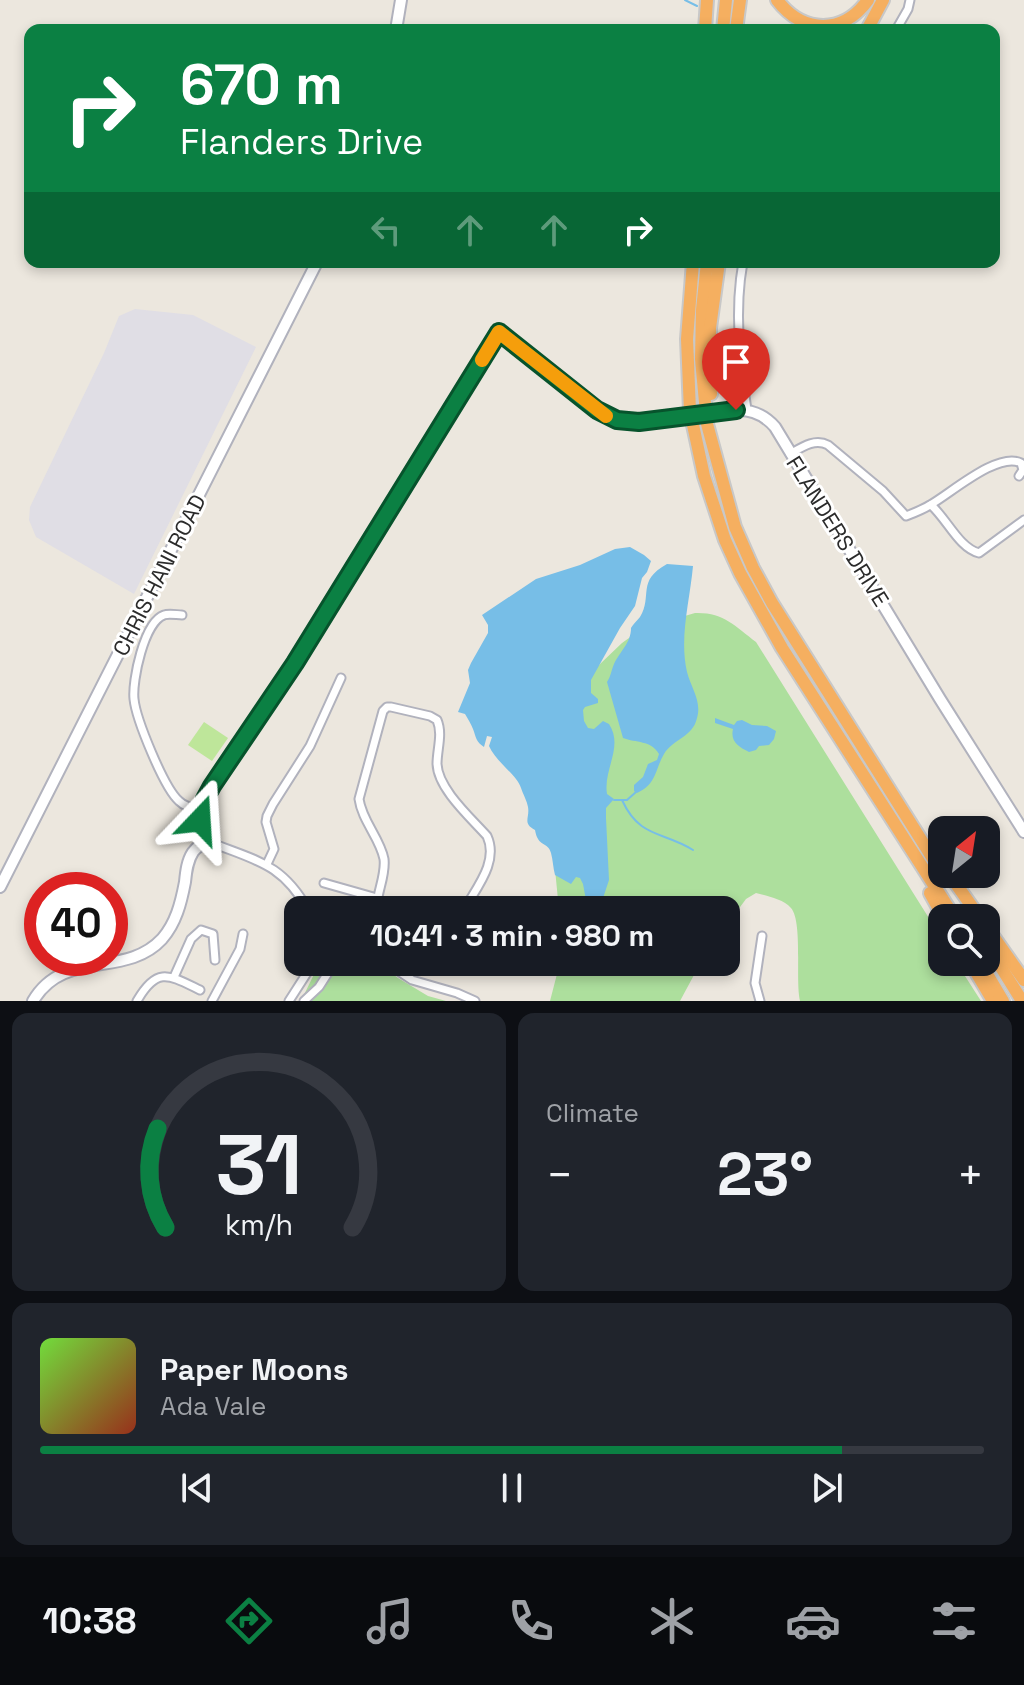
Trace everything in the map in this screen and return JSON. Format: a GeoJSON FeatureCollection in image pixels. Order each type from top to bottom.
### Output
{"type":"FeatureCollection","features":[{"type":"Feature","properties":{"kind":"highway"},"geometry":{"type":"LineString","coordinates":[[705,24],[707,0]]}},
{"type":"Feature","properties":{"kind":"highway"},"geometry":{"type":"LineString","coordinates":[[724,24],[726,0]]}},
{"type":"Feature","properties":{"kind":"highway"},"geometry":{"type":"LineString","coordinates":[[737,24],[740,0]]}},
{"type":"Feature","properties":{"kind":"highway"},"geometry":{"type":"LineString","coordinates":[[777,0],[794,17],[813,24]]}},
{"type":"Feature","properties":{"kind":"highway"},"geometry":{"type":"LineString","coordinates":[[834,24],[857,13],[868,0]]}},
{"type":"Feature","properties":{"kind":"highway"},"geometry":{"type":"LineString","coordinates":[[870,24],[883,0]]}},
{"type":"Feature","properties":{"kind":"highway"},"geometry":{"type":"LineString","coordinates":[[693,268],[687,339],[689,393],[695,437],[713,506],[740,573],[782,648],[946,904]]}},
{"type":"Feature","properties":{"kind":"highway"},"geometry":{"type":"LineString","coordinates":[[706,268],[701,359],[707,424],[735,527],[772,603],[928,852]]}},
{"type":"Feature","properties":{"kind":"highway"},"geometry":{"type":"LineString","coordinates":[[715,449],[710,342],[718,268]]}},
{"type":"Feature","properties":{"kind":"highway"},"geometry":{"type":"LineString","coordinates":[[864,776],[936,904]]}},
{"type":"Feature","properties":{"kind":"highway"},"geometry":{"type":"LineString","coordinates":[[895,799],[928,845]]}},
{"type":"Feature","properties":{"kind":"highway"},"geometry":{"type":"LineString","coordinates":[[1000,946],[1024,980]]}},
{"type":"Feature","properties":{"kind":"highway"},"geometry":{"type":"LineString","coordinates":[[1000,966],[1022,1001]]}},
{"type":"Feature","properties":{"kind":"highway"},"geometry":{"type":"LineString","coordinates":[[978,976],[993,1001]]}},
{"type":"Feature","properties":{"kind":"highway"},"geometry":{"type":"LineString","coordinates":[[988,976],[1003,1001]]}},
{"type":"Feature","properties":{"kind":"street"},"geometry":{"type":"LineString","coordinates":[[397,24],[401,0]]}},
{"type":"Feature","properties":{"kind":"street"},"geometry":{"type":"LineString","coordinates":[[899,24],[910,0]]}},
{"type":"Feature","properties":{"kind":"street","name":"CHRIS HANI ROAD"},"geometry":{"type":"LineString","coordinates":[[0,887],[314,268]]}},
{"type":"Feature","properties":{"kind":"street"},"geometry":{"type":"LineString","coordinates":[[299,896],[289,881],[267,864],[207,841],[201,826],[201,810],[212,786],[295,663],[499,332],[607,416],[639,422],[747,410],[738,325],[742,268]]}},
{"type":"Feature","properties":{"kind":"street","name":"FLANDERS DRIVE"},"geometry":{"type":"LineString","coordinates":[[747,410],[768,419],[1021,825]]}},
{"type":"Feature","properties":{"kind":"street"},"geometry":{"type":"LineString","coordinates":[[790,454],[802,446],[823,443],[883,491],[906,516],[931,505],[972,477],[1005,461],[1021,463],[1023,470],[1019,476]]}},
{"type":"Feature","properties":{"kind":"street"},"geometry":{"type":"LineString","coordinates":[[931,505],[945,518],[965,547],[979,553],[1024,520]]}},
{"type":"Feature","properties":{"kind":"street"},"geometry":{"type":"LineString","coordinates":[[182,615],[166,614],[152,625],[136,670],[134,698],[139,719],[172,793],[184,805],[201,810]]}},
{"type":"Feature","properties":{"kind":"street"},"geometry":{"type":"LineString","coordinates":[[267,864],[274,849],[267,816],[310,746],[341,678]]}},
{"type":"Feature","properties":{"kind":"street"},"geometry":{"type":"LineString","coordinates":[[377,896],[384,862],[361,809],[359,793],[383,711],[391,707],[437,720],[440,730],[437,763],[441,778],[448,792],[490,842],[490,860],[471,896]]}},
{"type":"Feature","properties":{"kind":"street"},"geometry":{"type":"LineString","coordinates":[[33,1001],[47,983],[63,972],[134,957],[159,942],[176,916],[190,858],[198,846],[207,841]]}},
{"type":"Feature","properties":{"kind":"street"},"geometry":{"type":"LineString","coordinates":[[324,883],[370,896]]}},
{"type":"Feature","properties":{"kind":"street"},"geometry":{"type":"LineString","coordinates":[[174,977],[191,939],[201,930],[214,937],[215,960]]}},
{"type":"Feature","properties":{"kind":"street"},"geometry":{"type":"LineString","coordinates":[[216,999],[240,949],[243,934]]}},
{"type":"Feature","properties":{"kind":"street"},"geometry":{"type":"LineString","coordinates":[[760,1001],[755,983],[762,936]]}},
{"type":"Feature","properties":{"kind":"street"},"geometry":{"type":"LineString","coordinates":[[137,1001],[148,983],[163,976],[174,977],[200,990]]}},
{"type":"Feature","properties":{"kind":"street"},"geometry":{"type":"LineString","coordinates":[[289,1001],[305,976]]}},
{"type":"Feature","properties":{"kind":"street"},"geometry":{"type":"LineString","coordinates":[[304,1001],[317,991],[326,976]]}},
{"type":"Feature","properties":{"kind":"street"},"geometry":{"type":"LineString","coordinates":[[406,976],[475,1001]]}},
{"type":"Feature","properties":{"kind":"shaded area"},"geometry":{"type":"Polygon","coordinates":[[[135,309],[193,315],[256,347],[134,594],[36,537],[29,520],[30,507],[119,316],[135,309]]]}},
{"type":"Feature","properties":{"kind":"green space"},"geometry":{"type":"Polygon","coordinates":[[[705,613],[721,618],[756,642],[928,917],[928,976],[965,976],[981,1001],[800,1001],[795,915],[784,902],[756,893],[740,907],[740,896],[558,896],[550,818],[578,685],[622,643],[636,633],[664,622],[705,613]]]}},
{"type":"Feature","properties":{"kind":"green space"},"geometry":{"type":"Polygon","coordinates":[[[204,722],[228,738],[212,761],[188,745],[204,722]]]}},
{"type":"Feature","properties":{"kind":"green space"},"geometry":{"type":"Polygon","coordinates":[[[313,976],[395,976],[428,996],[446,1001],[301,1001],[313,976]]]}},
{"type":"Feature","properties":{"kind":"green space"},"geometry":{"type":"Polygon","coordinates":[[[556,976],[693,976],[680,1001],[550,1001],[556,976]]]}},
{"type":"Feature","properties":{"kind":"water"},"geometry":{"type":"Polygon","coordinates":[[[630,547],[651,561],[642,578],[635,606],[591,680],[591,693],[598,703],[583,710],[588,728],[594,729],[603,721],[609,724],[614,741],[607,794],[614,799],[606,808],[609,880],[604,896],[585,896],[580,878],[576,877],[571,884],[555,875],[550,849],[538,840],[535,830],[528,823],[527,805],[519,783],[489,746],[492,737],[487,736],[484,747],[481,745],[465,714],[458,712],[470,683],[468,670],[488,633],[488,625],[482,615],[536,579],[580,565],[615,549],[630,547]]]}},
{"type":"Feature","properties":{"kind":"water"},"geometry":{"type":"Polygon","coordinates":[[[667,564],[693,566],[684,646],[687,672],[698,712],[691,730],[668,749],[652,781],[637,793],[634,785],[659,754],[648,744],[623,738],[607,682],[631,628],[644,609],[648,583],[657,570],[667,564]]]}},
{"type":"Feature","properties":{"kind":"water"},"geometry":{"type":"Polygon","coordinates":[[[715,718],[734,725],[742,720],[752,725],[767,726],[776,731],[774,739],[769,745],[749,752],[734,741],[733,729],[715,723],[715,718]]]}},
{"type":"Feature","properties":{"kind":"waterway"},"geometry":{"type":"LineString","coordinates":[[685,0],[697,6]]}},
{"type":"Feature","properties":{"kind":"waterway"},"geometry":{"type":"LineString","coordinates":[[614,800],[627,800],[636,792]]}},
{"type":"Feature","properties":{"kind":"waterway"},"geometry":{"type":"LineString","coordinates":[[622,800],[636,822],[644,828],[693,850]]}},
{"type":"Feature","properties":{"kind":"slow traffic"},"geometry":{"type":"LineString","coordinates":[[482,360],[499,332],[606,416]]}},
{"type":"Feature","properties":{"kind":"route"},"geometry":{"type":"LineString","coordinates":[[200,820],[212,786],[295,663],[499,332],[597,410],[617,420],[639,422],[736,410]]}}]}
